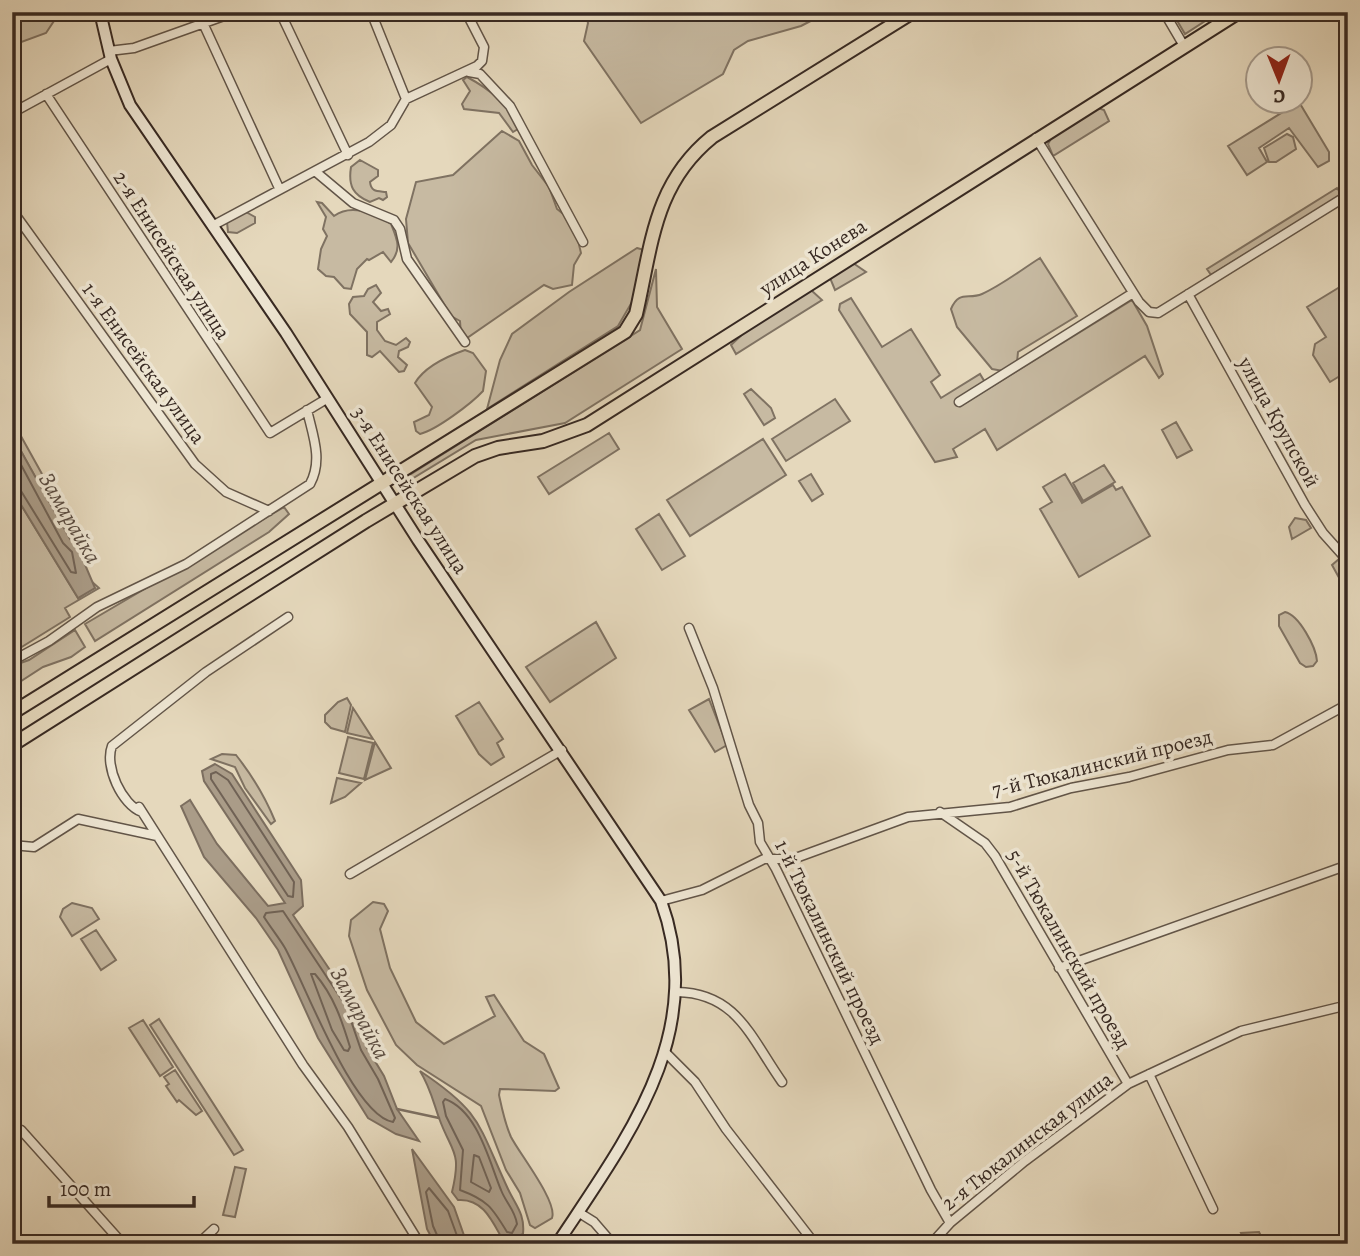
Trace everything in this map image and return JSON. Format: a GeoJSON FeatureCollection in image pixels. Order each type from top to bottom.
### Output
{"type":"FeatureCollection","features":[{"type":"Feature","properties":{"kind":"main road"},"geometry":{"type":"LineString","coordinates":[[12,713],[625,332],[636,314],[668,186],[693,153],[712,137],[913,12]]}},
{"type":"Feature","properties":{"kind":"main road","name":"улица Конева"},"geometry":{"type":"LineString","coordinates":[[12,745],[394,504],[475,456],[498,448],[543,441],[587,425],[1036,138],[1239,12]]}},
{"type":"Feature","properties":{"kind":"street","name":"3-я Енисейская улица"},"geometry":{"type":"LineString","coordinates":[[100,12],[110,55],[130,105],[328,398],[394,504],[562,750],[661,901],[673,939],[677,992],[666,1053],[627,1133],[557,1244]]}},
{"type":"Feature","properties":{"kind":"street"},"geometry":{"type":"LineString","coordinates":[[12,113],[110,55],[235,12]]}},
{"type":"Feature","properties":{"kind":"street"},"geometry":{"type":"LineString","coordinates":[[280,12],[348,155]]}},
{"type":"Feature","properties":{"kind":"street"},"geometry":{"type":"LineString","coordinates":[[371,12],[406,99]]}},
{"type":"Feature","properties":{"kind":"street"},"geometry":{"type":"LineString","coordinates":[[212,226],[279,188],[348,155],[391,125],[406,99],[468,72],[482,61],[484,47],[466,12]]}},
{"type":"Feature","properties":{"kind":"street"},"geometry":{"type":"LineString","coordinates":[[1164,12],[1184,46]]}},
{"type":"Feature","properties":{"kind":"street"},"geometry":{"type":"LineString","coordinates":[[203,23],[279,188]]}},
{"type":"Feature","properties":{"kind":"street"},"geometry":{"type":"LineString","coordinates":[[468,72],[480,74],[510,106],[583,242]]}},
{"type":"Feature","properties":{"kind":"street","name":"2-я Енисейская улица"},"geometry":{"type":"LineString","coordinates":[[46,94],[270,433],[307,411]]}},
{"type":"Feature","properties":{"kind":"street"},"geometry":{"type":"LineString","coordinates":[[1036,138],[1133,293],[1149,312],[1158,313],[1348,195]]}},
{"type":"Feature","properties":{"kind":"street"},"geometry":{"type":"LineString","coordinates":[[316,172],[353,203],[394,220],[400,229],[407,258],[465,342]]}},
{"type":"Feature","properties":{"kind":"street","name":"1-я Енисейская улица"},"geometry":{"type":"LineString","coordinates":[[12,210],[195,464],[226,492],[269,511]]}},
{"type":"Feature","properties":{"kind":"street"},"geometry":{"type":"LineString","coordinates":[[960,402],[1133,293]]}},
{"type":"Feature","properties":{"kind":"street","name":"улица Крупской"},"geometry":{"type":"LineString","coordinates":[[1188,294],[1305,505],[1323,533],[1348,561]]}},
{"type":"Feature","properties":{"kind":"street"},"geometry":{"type":"LineString","coordinates":[[12,661],[49,641],[97,607],[186,564],[302,491],[316,474],[317,453],[307,411],[328,398]]}},
{"type":"Feature","properties":{"kind":"street"},"geometry":{"type":"LineString","coordinates":[[288,617],[206,672],[112,746],[108,763],[129,803],[141,809],[303,1065],[348,1127],[420,1244]]}},
{"type":"Feature","properties":{"kind":"street","name":"1-й Тюкалинский проезд"},"geometry":{"type":"LineString","coordinates":[[689,628],[713,688],[749,805],[758,823],[760,842],[931,1190],[950,1223]]}},
{"type":"Feature","properties":{"kind":"street","name":"7-й Тюкалинский проезд"},"geometry":{"type":"LineString","coordinates":[[661,901],[702,890],[757,862],[793,859],[908,817],[1010,807],[1046,794],[1129,777],[1228,750],[1273,745],[1348,704]]}},
{"type":"Feature","properties":{"kind":"street"},"geometry":{"type":"LineString","coordinates":[[349,874],[562,750]]}},
{"type":"Feature","properties":{"kind":"street","name":"5-й Тюкалинский проезд"},"geometry":{"type":"LineString","coordinates":[[940,812],[985,843],[995,856],[1128,1084]]}},
{"type":"Feature","properties":{"kind":"street"},"geometry":{"type":"LineString","coordinates":[[12,845],[34,848],[78,819],[158,836]]}},
{"type":"Feature","properties":{"kind":"street"},"geometry":{"type":"LineString","coordinates":[[1059,968],[1348,865]]}},
{"type":"Feature","properties":{"kind":"street"},"geometry":{"type":"LineString","coordinates":[[677,992],[712,997],[730,1007],[782,1082]]}},
{"type":"Feature","properties":{"kind":"street","name":"2-я Тюкалинская улица"},"geometry":{"type":"LineString","coordinates":[[931,1244],[950,1223],[1025,1160],[1128,1084],[1241,1031],[1348,1005]]}},
{"type":"Feature","properties":{"kind":"street"},"geometry":{"type":"LineString","coordinates":[[666,1053],[695,1082],[726,1129],[815,1244]]}},
{"type":"Feature","properties":{"kind":"street"},"geometry":{"type":"LineString","coordinates":[[1149,1074],[1213,1209]]}},
{"type":"Feature","properties":{"kind":"street"},"geometry":{"type":"LineString","coordinates":[[22,1130],[123,1244]]}},
{"type":"Feature","properties":{"kind":"street"},"geometry":{"type":"LineString","coordinates":[[578,1212],[594,1222],[613,1244]]}},
{"type":"Feature","properties":{"kind":"street"},"geometry":{"type":"LineString","coordinates":[[198,1244],[214,1228]]}},
{"type":"Feature","properties":{"kind":"shaded area"},"geometry":{"type":"Polygon","coordinates":[[[12,12],[84,12],[58,15],[46,33],[16,44],[12,43],[12,12]]]}},
{"type":"Feature","properties":{"kind":"shaded area"},"geometry":{"type":"Polygon","coordinates":[[[585,12],[828,12],[801,26],[748,41],[734,50],[723,74],[641,123],[584,41],[588,23],[585,12]]]}},
{"type":"Feature","properties":{"kind":"shaded area"},"geometry":{"type":"Polygon","coordinates":[[[1172,12],[1219,12],[1185,34],[1172,12]]]}},
{"type":"Feature","properties":{"kind":"shaded area"},"geometry":{"type":"Polygon","coordinates":[[[467,77],[506,106],[518,129],[513,132],[499,113],[464,109],[462,104],[470,91],[463,80],[467,77]]]}},
{"type":"Feature","properties":{"kind":"shaded area"},"geometry":{"type":"Polygon","coordinates":[[[1098,108],[1104,110],[1109,121],[1053,156],[1048,144],[1052,137],[1098,108]]]}},
{"type":"Feature","properties":{"kind":"shaded area"},"geometry":{"type":"Polygon","coordinates":[[[1276,116],[1307,116],[1329,152],[1329,161],[1318,167],[1289,128],[1259,148],[1267,162],[1247,175],[1228,146],[1276,116]]]}},
{"type":"Feature","properties":{"kind":"shaded area"},"geometry":{"type":"Polygon","coordinates":[[[502,131],[519,141],[532,165],[549,187],[557,209],[567,217],[577,236],[581,253],[574,265],[572,285],[553,289],[544,285],[467,338],[461,335],[460,321],[451,316],[408,243],[406,219],[416,182],[453,175],[502,131]]]}},
{"type":"Feature","properties":{"kind":"shaded area"},"geometry":{"type":"Polygon","coordinates":[[[1287,134],[1293,137],[1296,149],[1276,162],[1269,162],[1264,148],[1287,134]]]}},
{"type":"Feature","properties":{"kind":"shaded area"},"geometry":{"type":"Polygon","coordinates":[[[360,160],[378,170],[378,176],[370,182],[373,189],[386,192],[387,197],[383,200],[379,198],[370,202],[353,189],[350,180],[351,167],[360,160]]]}},
{"type":"Feature","properties":{"kind":"shaded area"},"geometry":{"type":"Polygon","coordinates":[[[1337,188],[1342,195],[1211,275],[1207,269],[1337,188]]]}},
{"type":"Feature","properties":{"kind":"shaded area"},"geometry":{"type":"Polygon","coordinates":[[[317,202],[322,203],[334,216],[348,210],[363,211],[391,224],[397,239],[397,248],[391,262],[383,252],[367,259],[357,269],[351,289],[344,288],[334,277],[326,276],[318,269],[321,249],[327,236],[323,229],[326,217],[317,202]]]}},
{"type":"Feature","properties":{"kind":"shaded area"},"geometry":{"type":"Polygon","coordinates":[[[246,212],[255,217],[255,223],[237,233],[228,232],[227,222],[246,212]]]}},
{"type":"Feature","properties":{"kind":"shaded area"},"geometry":{"type":"Polygon","coordinates":[[[637,248],[644,250],[632,302],[618,326],[487,409],[500,360],[512,334],[569,292],[637,248]]]}},
{"type":"Feature","properties":{"kind":"shaded area"},"geometry":{"type":"Polygon","coordinates":[[[1040,258],[1077,316],[1018,352],[1017,362],[1003,371],[992,369],[957,327],[951,309],[957,299],[977,296],[1040,258]]]}},
{"type":"Feature","properties":{"kind":"shaded area"},"geometry":{"type":"Polygon","coordinates":[[[853,263],[866,272],[835,290],[830,278],[853,263]]]}},
{"type":"Feature","properties":{"kind":"shaded area"},"geometry":{"type":"Polygon","coordinates":[[[656,269],[657,307],[682,349],[565,423],[476,440],[410,480],[408,476],[640,330],[656,269]]]}},
{"type":"Feature","properties":{"kind":"shaded area"},"geometry":{"type":"Polygon","coordinates":[[[1348,282],[1348,371],[1330,382],[1313,355],[1315,344],[1326,337],[1307,307],[1348,282]]]}},
{"type":"Feature","properties":{"kind":"shaded area"},"geometry":{"type":"Polygon","coordinates":[[[376,285],[381,293],[373,302],[381,311],[388,309],[390,314],[377,322],[377,330],[385,341],[396,345],[406,338],[410,342],[408,347],[399,351],[398,357],[407,365],[404,371],[399,372],[380,351],[372,357],[367,355],[367,332],[350,314],[349,304],[353,297],[364,296],[368,289],[376,285]]]}},
{"type":"Feature","properties":{"kind":"shaded area"},"geometry":{"type":"Polygon","coordinates":[[[811,290],[822,300],[736,354],[731,345],[747,330],[811,290]]]}},
{"type":"Feature","properties":{"kind":"shaded area"},"geometry":{"type":"Polygon","coordinates":[[[851,298],[882,347],[911,329],[940,375],[931,382],[941,398],[980,374],[986,384],[957,401],[960,406],[1132,300],[1147,326],[1163,374],[1159,378],[1145,356],[997,450],[985,429],[953,449],[957,457],[935,462],[839,310],[840,304],[851,298]]]}},
{"type":"Feature","properties":{"kind":"shaded area"},"geometry":{"type":"Polygon","coordinates":[[[465,350],[473,353],[486,371],[483,391],[453,416],[420,434],[416,431],[414,422],[429,415],[432,407],[415,383],[431,367],[465,350]]]}},
{"type":"Feature","properties":{"kind":"shaded area"},"geometry":{"type":"Polygon","coordinates":[[[751,389],[771,408],[775,418],[764,425],[744,394],[751,389]]]}},
{"type":"Feature","properties":{"kind":"shaded area"},"geometry":{"type":"Polygon","coordinates":[[[835,399],[850,421],[786,461],[772,439],[835,399]]]}},
{"type":"Feature","properties":{"kind":"shaded area"},"geometry":{"type":"Polygon","coordinates":[[[12,420],[62,510],[70,540],[12,435],[12,420]]]}},
{"type":"Feature","properties":{"kind":"shaded area"},"geometry":{"type":"Polygon","coordinates":[[[1176,422],[1192,450],[1177,458],[1162,430],[1176,422]]]}},
{"type":"Feature","properties":{"kind":"shaded area"},"geometry":{"type":"Polygon","coordinates":[[[609,433],[619,449],[549,494],[538,477],[609,433]]]}},
{"type":"Feature","properties":{"kind":"shaded area"},"geometry":{"type":"Polygon","coordinates":[[[763,439],[786,475],[690,536],[667,500],[763,439]]]}},
{"type":"Feature","properties":{"kind":"shaded area"},"geometry":{"type":"Polygon","coordinates":[[[1104,465],[1115,482],[1083,501],[1073,483],[1104,465]]]}},
{"type":"Feature","properties":{"kind":"shaded area"},"geometry":{"type":"Polygon","coordinates":[[[811,474],[823,494],[812,501],[799,481],[811,474]]]}},
{"type":"Feature","properties":{"kind":"shaded area"},"geometry":{"type":"Polygon","coordinates":[[[1065,474],[1082,503],[1113,485],[1116,490],[1122,487],[1150,536],[1079,577],[1040,509],[1052,502],[1043,487],[1065,474]]]}},
{"type":"Feature","properties":{"kind":"shaded area"},"geometry":{"type":"Polygon","coordinates":[[[12,490],[78,598],[94,588],[90,580],[99,588],[65,608],[70,617],[12,653],[12,533],[21,542],[12,525],[12,490]]]}},
{"type":"Feature","properties":{"kind":"shaded area"},"geometry":{"type":"Polygon","coordinates":[[[284,507],[289,514],[269,532],[95,641],[85,624],[284,507]]]}},
{"type":"Feature","properties":{"kind":"shaded area"},"geometry":{"type":"Polygon","coordinates":[[[659,514],[685,556],[662,570],[636,529],[659,514]]]}},
{"type":"Feature","properties":{"kind":"shaded area"},"geometry":{"type":"Polygon","coordinates":[[[1295,518],[1306,520],[1311,528],[1292,539],[1289,527],[1295,518]]]}},
{"type":"Feature","properties":{"kind":"shaded area"},"geometry":{"type":"Polygon","coordinates":[[[1339,559],[1348,572],[1348,594],[1332,565],[1339,559]]]}},
{"type":"Feature","properties":{"kind":"shaded area"},"geometry":{"type":"Polygon","coordinates":[[[1285,612],[1296,619],[1310,640],[1317,661],[1313,666],[1306,667],[1300,663],[1279,626],[1279,615],[1285,612]]]}},
{"type":"Feature","properties":{"kind":"shaded area"},"geometry":{"type":"Polygon","coordinates":[[[596,622],[616,658],[550,702],[526,667],[596,622]]]}},
{"type":"Feature","properties":{"kind":"shaded area"},"geometry":{"type":"Polygon","coordinates":[[[75,630],[85,647],[71,657],[43,667],[12,687],[12,666],[29,660],[75,630]]]}},
{"type":"Feature","properties":{"kind":"shaded area"},"geometry":{"type":"Polygon","coordinates":[[[347,698],[351,705],[345,732],[331,728],[325,722],[325,715],[338,702],[347,698]]]}},
{"type":"Feature","properties":{"kind":"shaded area"},"geometry":{"type":"Polygon","coordinates":[[[709,699],[727,745],[715,752],[689,710],[709,699]]]}},
{"type":"Feature","properties":{"kind":"shaded area"},"geometry":{"type":"Polygon","coordinates":[[[479,702],[503,739],[497,743],[504,757],[491,765],[479,754],[456,716],[479,702]]]}},
{"type":"Feature","properties":{"kind":"shaded area"},"geometry":{"type":"Polygon","coordinates":[[[353,708],[373,739],[347,733],[353,708]]]}},
{"type":"Feature","properties":{"kind":"shaded area"},"geometry":{"type":"Polygon","coordinates":[[[348,737],[373,743],[364,779],[339,773],[348,737]]]}},
{"type":"Feature","properties":{"kind":"shaded area"},"geometry":{"type":"Polygon","coordinates":[[[375,742],[391,768],[365,780],[375,742]]]}},
{"type":"Feature","properties":{"kind":"shaded area"},"geometry":{"type":"Polygon","coordinates":[[[222,754],[236,755],[247,770],[275,821],[271,824],[245,788],[235,767],[211,759],[222,754]]]}},
{"type":"Feature","properties":{"kind":"shaded area"},"geometry":{"type":"Polygon","coordinates":[[[337,778],[361,783],[345,797],[331,803],[337,778]]]}},
{"type":"Feature","properties":{"kind":"shaded area"},"geometry":{"type":"Polygon","coordinates":[[[373,902],[384,904],[388,911],[380,929],[390,968],[416,1022],[444,1044],[495,1016],[486,997],[494,995],[524,1041],[544,1054],[559,1088],[555,1091],[500,1089],[499,1095],[511,1137],[544,1190],[552,1211],[552,1218],[535,1228],[530,1225],[520,1193],[506,1170],[481,1106],[417,1065],[396,1045],[367,990],[349,936],[351,920],[373,902]]]}},
{"type":"Feature","properties":{"kind":"shaded area"},"geometry":{"type":"Polygon","coordinates":[[[72,903],[92,908],[99,919],[72,936],[60,917],[63,909],[72,903]]]}},
{"type":"Feature","properties":{"kind":"shaded area"},"geometry":{"type":"Polygon","coordinates":[[[96,930],[116,960],[101,970],[81,939],[96,930]]]}},
{"type":"Feature","properties":{"kind":"shaded area"},"geometry":{"type":"Polygon","coordinates":[[[159,1019],[243,1150],[234,1155],[150,1025],[159,1019]]]}},
{"type":"Feature","properties":{"kind":"shaded area"},"geometry":{"type":"Polygon","coordinates":[[[143,1020],[173,1067],[160,1076],[129,1028],[143,1020]]]}},
{"type":"Feature","properties":{"kind":"shaded area"},"geometry":{"type":"Polygon","coordinates":[[[175,1070],[202,1111],[196,1115],[179,1100],[177,1102],[166,1086],[169,1084],[164,1077],[175,1070]]]}},
{"type":"Feature","properties":{"kind":"shaded area"},"geometry":{"type":"Polygon","coordinates":[[[235,1167],[246,1169],[235,1217],[223,1215],[235,1167]]]}},
{"type":"Feature","properties":{"kind":"shaded area"},"geometry":{"type":"Polygon","coordinates":[[[1259,1232],[1265,1244],[1246,1244],[1241,1233],[1259,1232]]]}},
{"type":"Feature","properties":{"kind":"water"},"geometry":{"type":"Polygon","coordinates":[[[12,435],[70,539],[78,548],[95,588],[78,598],[12,490],[12,435]]]}},
{"type":"Feature","properties":{"kind":"water"},"geometry":{"type":"Polygon","coordinates":[[[215,764],[232,774],[301,880],[303,906],[293,915],[352,1003],[367,1048],[384,1076],[397,1109],[419,1141],[396,1134],[368,1118],[318,1038],[278,950],[256,918],[204,857],[181,806],[190,800],[217,844],[268,906],[285,903],[204,781],[202,771],[215,764]]]}},
{"type":"Feature","properties":{"kind":"water"},"geometry":{"type":"Polygon","coordinates":[[[420,1071],[456,1098],[476,1122],[519,1210],[523,1221],[523,1234],[504,1242],[481,1207],[467,1200],[458,1200],[452,1192],[456,1160],[420,1071]]]}},
{"type":"Feature","properties":{"kind":"water"},"geometry":{"type":"Polygon","coordinates":[[[412,1149],[454,1207],[467,1244],[435,1244],[427,1229],[412,1149]]]}},
{"type":"Feature","properties":{"kind":"waterway","name":"Замарайка"},"geometry":{"type":"LineString","coordinates":[[397,1109],[439,1118]]}}]}
